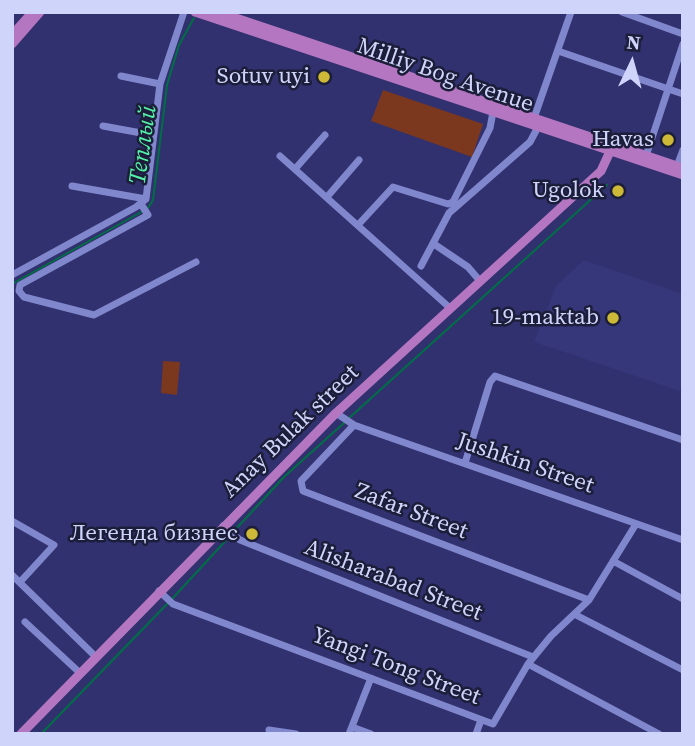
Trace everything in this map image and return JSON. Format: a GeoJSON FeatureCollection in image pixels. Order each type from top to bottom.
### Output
{"type":"FeatureCollection","features":[{"type":"Feature","properties":{"kind":"main road"},"geometry":{"type":"LineString","coordinates":[[12,35],[32,12]]}},
{"type":"Feature","properties":{"kind":"main road"},"geometry":{"type":"LineString","coordinates":[[12,44],[40,12]]}},
{"type":"Feature","properties":{"kind":"main road","name":"Milliy Bog Avenue"},"geometry":{"type":"LineString","coordinates":[[195,12],[424,85],[493,112],[536,123]]}},
{"type":"Feature","properties":{"kind":"main road","name":"Milliy Bog Avenue"},"geometry":{"type":"LineString","coordinates":[[218,12],[683,175]]}},
{"type":"Feature","properties":{"kind":"main road","name":"Milliy Bog Avenue"},"geometry":{"type":"LineString","coordinates":[[612,148],[680,167]]}},
{"type":"Feature","properties":{"kind":"main road","name":"Anay Bulak street"},"geometry":{"type":"LineString","coordinates":[[21,734],[338,416],[450,308],[601,171],[612,148]]}},
{"type":"Feature","properties":{"kind":"street"},"geometry":{"type":"LineString","coordinates":[[145,207],[160,84],[184,12]]}},
{"type":"Feature","properties":{"kind":"street"},"geometry":{"type":"LineString","coordinates":[[421,266],[449,213],[530,142],[571,12]]}},
{"type":"Feature","properties":{"kind":"street"},"geometry":{"type":"LineString","coordinates":[[622,12],[683,34]]}},
{"type":"Feature","properties":{"kind":"street"},"geometry":{"type":"LineString","coordinates":[[646,156],[683,44]]}},
{"type":"Feature","properties":{"kind":"street"},"geometry":{"type":"LineString","coordinates":[[558,51],[683,94]]}},
{"type":"Feature","properties":{"kind":"street"},"geometry":{"type":"LineString","coordinates":[[121,76],[160,84]]}},
{"type":"Feature","properties":{"kind":"street"},"geometry":{"type":"LineString","coordinates":[[358,225],[393,187],[448,204],[453,202],[490,128],[493,112]]}},
{"type":"Feature","properties":{"kind":"street"},"geometry":{"type":"LineString","coordinates":[[103,126],[152,135]]}},
{"type":"Feature","properties":{"kind":"street"},"geometry":{"type":"LineString","coordinates":[[295,169],[326,135]]}},
{"type":"Feature","properties":{"kind":"street"},"geometry":{"type":"LineString","coordinates":[[680,167],[683,150]]}},
{"type":"Feature","properties":{"kind":"street"},"geometry":{"type":"LineString","coordinates":[[280,156],[450,308]]}},
{"type":"Feature","properties":{"kind":"street"},"geometry":{"type":"LineString","coordinates":[[327,198],[359,160]]}},
{"type":"Feature","properties":{"kind":"street"},"geometry":{"type":"LineString","coordinates":[[72,186],[145,207]]}},
{"type":"Feature","properties":{"kind":"street"},"geometry":{"type":"LineString","coordinates":[[145,207],[20,285],[19,291],[24,298],[94,315],[196,262]]}},
{"type":"Feature","properties":{"kind":"street"},"geometry":{"type":"LineString","coordinates":[[12,275],[145,207]]}},
{"type":"Feature","properties":{"kind":"street"},"geometry":{"type":"LineString","coordinates":[[434,244],[468,267],[480,281]]}},
{"type":"Feature","properties":{"kind":"street"},"geometry":{"type":"LineString","coordinates":[[465,463],[490,382],[495,376],[683,440]]}},
{"type":"Feature","properties":{"kind":"street","name":"Jushkin Street"},"geometry":{"type":"LineString","coordinates":[[338,416],[354,425],[682,539]]}},
{"type":"Feature","properties":{"kind":"street","name":"Zafar Street"},"geometry":{"type":"LineString","coordinates":[[354,425],[301,481],[303,491],[589,600]]}},
{"type":"Feature","properties":{"kind":"street"},"geometry":{"type":"LineString","coordinates":[[12,521],[54,545],[21,581]]}},
{"type":"Feature","properties":{"kind":"street","name":"Yangi Tong Street"},"geometry":{"type":"LineString","coordinates":[[161,593],[170,603],[493,724],[530,661],[551,635],[576,615],[589,600],[636,524]]}},
{"type":"Feature","properties":{"kind":"street","name":"Alisharabad Street"},"geometry":{"type":"LineString","coordinates":[[225,528],[240,540],[530,661],[659,734]]}},
{"type":"Feature","properties":{"kind":"street"},"geometry":{"type":"LineString","coordinates":[[613,561],[683,599]]}},
{"type":"Feature","properties":{"kind":"street"},"geometry":{"type":"LineString","coordinates":[[12,575],[96,657]]}},
{"type":"Feature","properties":{"kind":"street"},"geometry":{"type":"LineString","coordinates":[[576,615],[683,670]]}},
{"type":"Feature","properties":{"kind":"street"},"geometry":{"type":"LineString","coordinates":[[25,621],[80,673]]}},
{"type":"Feature","properties":{"kind":"street"},"geometry":{"type":"LineString","coordinates":[[371,678],[351,730],[371,734]]}},
{"type":"Feature","properties":{"kind":"street"},"geometry":{"type":"LineString","coordinates":[[476,734],[481,720]]}},
{"type":"Feature","properties":{"kind":"street"},"geometry":{"type":"LineString","coordinates":[[269,730],[296,734]]}},
{"type":"Feature","properties":{"kind":"shaded area"},"geometry":{"type":"Polygon","coordinates":[[[383,90],[483,124],[472,157],[371,121],[383,90]]]}},
{"type":"Feature","properties":{"kind":"shaded area","name":"19-maktab"},"geometry":{"type":"Polygon","coordinates":[[[584,260],[683,294],[683,380],[680,391],[534,342],[556,286],[584,260]]]}},
{"type":"Feature","properties":{"kind":"shaded area"},"geometry":{"type":"Polygon","coordinates":[[[163,361],[180,362],[177,395],[161,393],[163,361]]]}},
{"type":"Feature","properties":{"kind":"waterway","name":"Теплый"},"geometry":{"type":"LineString","coordinates":[[148,208],[153,200],[167,85],[179,45],[194,18]]}},
{"type":"Feature","properties":{"kind":"waterway"},"geometry":{"type":"LineString","coordinates":[[348,419],[607,185]]}},
{"type":"Feature","properties":{"kind":"waterway","name":"Теплый"},"geometry":{"type":"LineString","coordinates":[[12,284],[143,211]]}},
{"type":"Feature","properties":{"kind":"waterway"},"geometry":{"type":"LineString","coordinates":[[233,532],[285,476],[344,423]]}},
{"type":"Feature","properties":{"kind":"waterway"},"geometry":{"type":"LineString","coordinates":[[172,599],[230,536]]}},
{"type":"Feature","properties":{"kind":"waterway"},"geometry":{"type":"LineString","coordinates":[[41,734],[168,603]]}},
{"type":"Feature","properties":{"kind":"place","name":"Sotuv uyi"},"geometry":{"type":"Point","coordinates":[324,77]}},
{"type":"Feature","properties":{"kind":"place","name":"Havas"},"geometry":{"type":"Point","coordinates":[668,140]}},
{"type":"Feature","properties":{"kind":"place","name":"Ugolok"},"geometry":{"type":"Point","coordinates":[618,191]}},
{"type":"Feature","properties":{"kind":"place","name":"19-maktab"},"geometry":{"type":"Point","coordinates":[613,318]}},
{"type":"Feature","properties":{"kind":"place","name":"Легенда бизнес"},"geometry":{"type":"Point","coordinates":[252,534]}}]}
